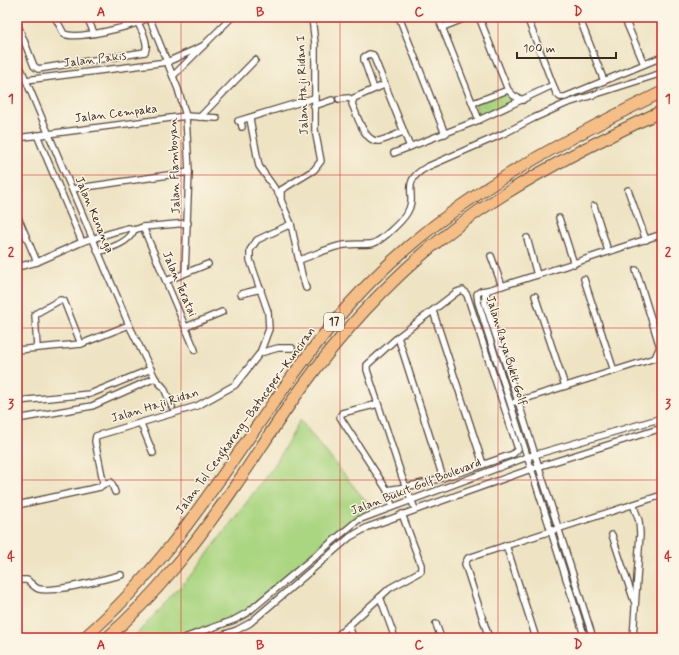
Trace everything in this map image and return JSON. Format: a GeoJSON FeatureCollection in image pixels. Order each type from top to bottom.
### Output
{"type":"FeatureCollection","features":[{"type":"Feature","properties":{"kind":"highway","name":"Jalan Tol Cengkareng–Batuceper–Kunciran"},"geometry":{"type":"LineString","coordinates":[[84,638],[141,582],[174,543],[295,373],[336,320],[385,267],[439,220],[492,183],[570,139],[662,92]]}},
{"type":"Feature","properties":{"kind":"highway","name":"17"},"geometry":{"type":"LineString","coordinates":[[107,638],[152,594],[185,556],[303,386],[347,330],[396,279],[448,234],[502,196],[576,153],[662,111]]}},
{"type":"Feature","properties":{"kind":"street"},"geometry":{"type":"LineString","coordinates":[[55,17],[64,34],[72,36],[94,33],[149,17]]}},
{"type":"Feature","properties":{"kind":"street"},"geometry":{"type":"LineString","coordinates":[[88,17],[94,33]]}},
{"type":"Feature","properties":{"kind":"street","name":"Jalan Flamboyan"},"geometry":{"type":"LineString","coordinates":[[149,17],[173,76],[186,116],[189,172],[185,273]]}},
{"type":"Feature","properties":{"kind":"street"},"geometry":{"type":"LineString","coordinates":[[173,76],[232,17]]}},
{"type":"Feature","properties":{"kind":"street","name":"Jalan Haji Ridan I"},"geometry":{"type":"LineString","coordinates":[[280,196],[281,190],[284,187],[314,170],[320,162],[315,130],[315,44],[312,17]]}},
{"type":"Feature","properties":{"kind":"street"},"geometry":{"type":"LineString","coordinates":[[398,17],[445,134]]}},
{"type":"Feature","properties":{"kind":"street"},"geometry":{"type":"LineString","coordinates":[[438,17],[479,120]]}},
{"type":"Feature","properties":{"kind":"street"},"geometry":{"type":"LineString","coordinates":[[443,27],[468,17]]}},
{"type":"Feature","properties":{"kind":"street"},"geometry":{"type":"LineString","coordinates":[[479,17],[508,90],[514,96],[523,100]]}},
{"type":"Feature","properties":{"kind":"street"},"geometry":{"type":"LineString","coordinates":[[527,17],[558,96],[565,97],[662,57]]}},
{"type":"Feature","properties":{"kind":"street"},"geometry":{"type":"LineString","coordinates":[[579,17],[604,81]]}},
{"type":"Feature","properties":{"kind":"street"},"geometry":{"type":"LineString","coordinates":[[624,17],[644,64]]}},
{"type":"Feature","properties":{"kind":"street"},"geometry":{"type":"LineString","coordinates":[[17,23],[36,68],[141,53],[146,50],[146,43],[137,20]]}},
{"type":"Feature","properties":{"kind":"street","name":"Jalan Pakis"},"geometry":{"type":"LineString","coordinates":[[26,80],[167,62],[203,46]]}},
{"type":"Feature","properties":{"kind":"street"},"geometry":{"type":"LineString","coordinates":[[374,89],[364,60],[364,57],[369,54],[373,55],[410,147]]}},
{"type":"Feature","properties":{"kind":"street"},"geometry":{"type":"LineString","coordinates":[[117,57],[118,68]]}},
{"type":"Feature","properties":{"kind":"street","name":"Jalan Kenanga"},"geometry":{"type":"LineString","coordinates":[[17,59],[128,325],[155,378],[164,388],[172,407]]}},
{"type":"Feature","properties":{"kind":"street"},"geometry":{"type":"LineString","coordinates":[[200,117],[255,60]]}},
{"type":"Feature","properties":{"kind":"street"},"geometry":{"type":"LineString","coordinates":[[299,260],[338,246],[370,244],[378,241],[406,215],[410,203],[412,178],[416,173],[427,167],[505,133],[565,104],[662,73]]}},
{"type":"Feature","properties":{"kind":"street"},"geometry":{"type":"LineString","coordinates":[[339,99],[348,98],[352,100],[384,85]]}},
{"type":"Feature","properties":{"kind":"street"},"geometry":{"type":"LineString","coordinates":[[394,153],[479,120],[553,85]]}},
{"type":"Feature","properties":{"kind":"street"},"geometry":{"type":"LineString","coordinates":[[473,103],[508,90]]}},
{"type":"Feature","properties":{"kind":"street"},"geometry":{"type":"LineString","coordinates":[[241,123],[314,98]]}},
{"type":"Feature","properties":{"kind":"street"},"geometry":{"type":"LineString","coordinates":[[314,106],[332,100]]}},
{"type":"Feature","properties":{"kind":"street"},"geometry":{"type":"LineString","coordinates":[[352,100],[352,104],[368,138],[377,141],[403,132]]}},
{"type":"Feature","properties":{"kind":"street","name":"Jalan Cempaka"},"geometry":{"type":"LineString","coordinates":[[17,138],[186,116],[217,118]]}},
{"type":"Feature","properties":{"kind":"street"},"geometry":{"type":"LineString","coordinates":[[250,119],[259,166],[280,196],[291,224],[306,288]]}},
{"type":"Feature","properties":{"kind":"street"},"geometry":{"type":"LineString","coordinates":[[37,135],[82,242]]}},
{"type":"Feature","properties":{"kind":"street"},"geometry":{"type":"LineString","coordinates":[[72,189],[189,172]]}},
{"type":"Feature","properties":{"kind":"street"},"geometry":{"type":"LineString","coordinates":[[628,190],[646,240]]}},
{"type":"Feature","properties":{"kind":"street"},"geometry":{"type":"LineString","coordinates":[[594,206],[608,251]]}},
{"type":"Feature","properties":{"kind":"street"},"geometry":{"type":"LineString","coordinates":[[17,216],[36,262]]}},
{"type":"Feature","properties":{"kind":"street"},"geometry":{"type":"LineString","coordinates":[[559,218],[574,264]]}},
{"type":"Feature","properties":{"kind":"street"},"geometry":{"type":"LineString","coordinates":[[17,267],[36,262],[92,238],[129,228],[134,230],[143,227],[188,223]]}},
{"type":"Feature","properties":{"kind":"street","name":"Jalan Haji Ridan"},"geometry":{"type":"LineString","coordinates":[[102,485],[94,438],[197,406],[227,391],[235,385],[260,353],[269,329],[268,312],[261,288],[250,260],[250,250],[252,245],[264,236],[291,224]]}},
{"type":"Feature","properties":{"kind":"street","name":"Jalan Teratai"},"geometry":{"type":"LineString","coordinates":[[143,227],[195,350]]}},
{"type":"Feature","properties":{"kind":"street"},"geometry":{"type":"LineString","coordinates":[[98,252],[127,240],[132,235],[134,230]]}},
{"type":"Feature","properties":{"kind":"street"},"geometry":{"type":"LineString","coordinates":[[488,290],[574,264],[608,251],[662,234]]}},
{"type":"Feature","properties":{"kind":"street"},"geometry":{"type":"LineString","coordinates":[[527,238],[537,275]]}},
{"type":"Feature","properties":{"kind":"street"},"geometry":{"type":"LineString","coordinates":[[491,256],[502,286]]}},
{"type":"Feature","properties":{"kind":"street"},"geometry":{"type":"LineString","coordinates":[[166,281],[208,264]]}},
{"type":"Feature","properties":{"kind":"street"},"geometry":{"type":"LineString","coordinates":[[510,403],[655,358],[660,351],[636,270]]}},
{"type":"Feature","properties":{"kind":"street"},"geometry":{"type":"LineString","coordinates":[[584,279],[614,371]]}},
{"type":"Feature","properties":{"kind":"street"},"geometry":{"type":"LineString","coordinates":[[241,294],[261,288]]}},
{"type":"Feature","properties":{"kind":"street"},"geometry":{"type":"LineString","coordinates":[[386,490],[406,487],[443,478],[517,452],[518,446],[465,292],[463,290],[457,292],[433,312],[398,337],[367,365],[367,370],[378,404],[406,487],[415,509]]}},
{"type":"Feature","properties":{"kind":"street","name":"Jalan Raya Bukit Golf"},"geometry":{"type":"LineString","coordinates":[[488,290],[485,294],[485,303],[518,400],[557,529],[593,638]]}},
{"type":"Feature","properties":{"kind":"street","name":"Jalan Raya Bukit Golf"},"geometry":{"type":"LineString","coordinates":[[488,290],[479,292],[478,302],[585,638]]}},
{"type":"Feature","properties":{"kind":"street"},"geometry":{"type":"LineString","coordinates":[[535,296],[565,386]]}},
{"type":"Feature","properties":{"kind":"street"},"geometry":{"type":"LineString","coordinates":[[37,348],[35,314],[60,300],[64,302],[80,344]]}},
{"type":"Feature","properties":{"kind":"street"},"geometry":{"type":"LineString","coordinates":[[186,327],[222,312]]}},
{"type":"Feature","properties":{"kind":"street"},"geometry":{"type":"LineString","coordinates":[[433,312],[484,464]]}},
{"type":"Feature","properties":{"kind":"street"},"geometry":{"type":"LineString","coordinates":[[17,350],[80,344],[128,325]]}},
{"type":"Feature","properties":{"kind":"street"},"geometry":{"type":"LineString","coordinates":[[398,337],[443,478]]}},
{"type":"Feature","properties":{"kind":"street"},"geometry":{"type":"LineString","coordinates":[[260,353],[278,348],[292,348]]}},
{"type":"Feature","properties":{"kind":"street"},"geometry":{"type":"LineString","coordinates":[[17,402],[90,394],[151,369]]}},
{"type":"Feature","properties":{"kind":"street"},"geometry":{"type":"LineString","coordinates":[[17,419],[92,406],[155,378]]}},
{"type":"Feature","properties":{"kind":"street"},"geometry":{"type":"LineString","coordinates":[[90,394],[92,406]]}},
{"type":"Feature","properties":{"kind":"street"},"geometry":{"type":"LineString","coordinates":[[378,404],[342,413],[340,416],[386,490],[392,506]]}},
{"type":"Feature","properties":{"kind":"street"},"geometry":{"type":"LineString","coordinates":[[660,418],[662,430]]}},
{"type":"Feature","properties":{"kind":"street","name":"Jalan Bukit Golf Boulevard"},"geometry":{"type":"LineString","coordinates":[[184,638],[244,615],[353,522],[392,506],[527,457],[535,456],[660,418]]}},
{"type":"Feature","properties":{"kind":"street"},"geometry":{"type":"LineString","coordinates":[[141,424],[153,453]]}},
{"type":"Feature","properties":{"kind":"street","name":"Jalan Bukit Golf Boulevard"},"geometry":{"type":"LineString","coordinates":[[214,638],[237,630],[250,623],[350,537],[368,527],[415,509],[531,469],[662,430]]}},
{"type":"Feature","properties":{"kind":"street"},"geometry":{"type":"LineString","coordinates":[[17,504],[95,489],[111,482],[115,492]]}},
{"type":"Feature","properties":{"kind":"street"},"geometry":{"type":"LineString","coordinates":[[489,638],[465,561],[506,545],[662,494]]}},
{"type":"Feature","properties":{"kind":"street"},"geometry":{"type":"LineString","coordinates":[[633,504],[639,521],[640,534],[633,638]]}},
{"type":"Feature","properties":{"kind":"street"},"geometry":{"type":"LineString","coordinates":[[335,638],[393,586],[416,574],[421,569],[402,514]]}},
{"type":"Feature","properties":{"kind":"street"},"geometry":{"type":"LineString","coordinates":[[612,535],[635,604]]}},
{"type":"Feature","properties":{"kind":"street"},"geometry":{"type":"LineString","coordinates":[[506,545],[536,638]]}},
{"type":"Feature","properties":{"kind":"street"},"geometry":{"type":"LineString","coordinates":[[17,580],[27,580],[37,589],[42,590],[61,588],[121,575]]}},
{"type":"Feature","properties":{"kind":"street"},"geometry":{"type":"LineString","coordinates":[[380,597],[395,638]]}},
{"type":"Feature","properties":{"kind":"street"},"geometry":{"type":"LineString","coordinates":[[436,624],[441,638]]}},
{"type":"Feature","properties":{"kind":"street"},"geometry":{"type":"LineString","coordinates":[[349,626],[353,638]]}},
{"type":"Feature","properties":{"kind":"green space"},"geometry":{"type":"Polygon","coordinates":[[[507,92],[517,100],[480,117],[475,104],[507,92]]]}},
{"type":"Feature","properties":{"kind":"green space"},"geometry":{"type":"Polygon","coordinates":[[[300,420],[372,509],[344,525],[250,608],[229,621],[179,638],[133,638],[194,572],[276,463],[300,420]]]}}]}
